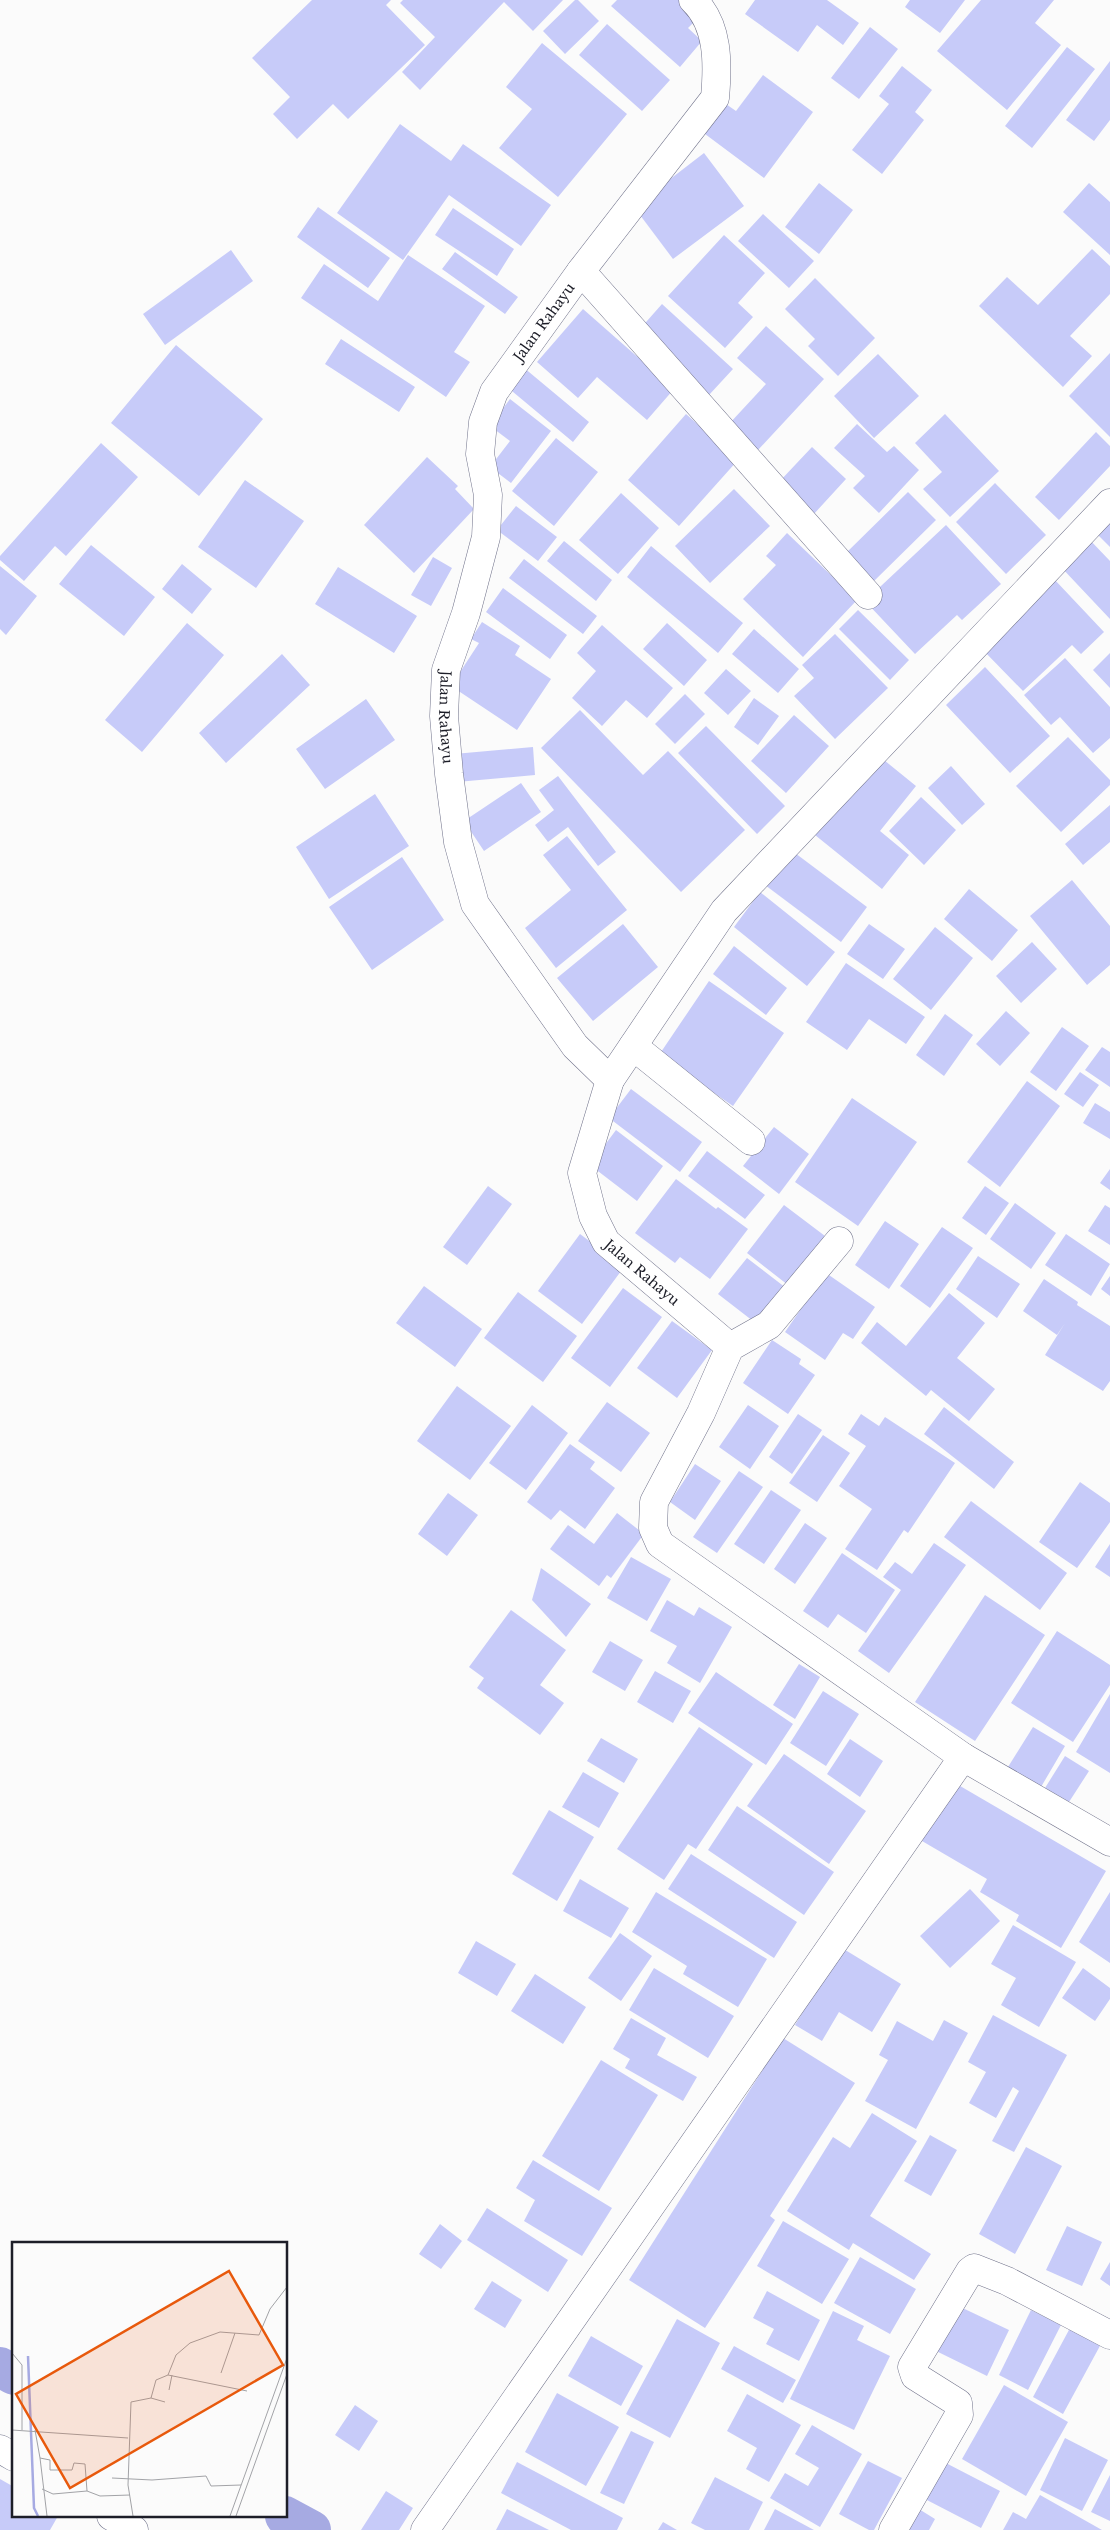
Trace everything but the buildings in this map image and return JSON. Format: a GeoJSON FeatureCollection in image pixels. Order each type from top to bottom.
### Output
{"type":"FeatureCollection","features":[{"type":"Feature","properties":{"kind":"street","name":"Jalan Rahayu"},"geometry":{"type":"LineString","coordinates":[[693,0],[699,6],[712,32],[718,66],[715,98],[581,271],[494,392],[482,422],[480,454],[488,495],[486,536],[466,613],[446,670],[444,716],[458,842],[475,904],[575,1046],[610,1080],[582,1174],[593,1216],[606,1242],[730,1347]]}},
{"type":"Feature","properties":{"kind":"street"},"geometry":{"type":"LineString","coordinates":[[581,271],[868,595]]}},
{"type":"Feature","properties":{"kind":"street"},"geometry":{"type":"LineString","coordinates":[[610,1080],[724,911],[1110,502]]}},
{"type":"Feature","properties":{"kind":"street"},"geometry":{"type":"LineString","coordinates":[[634,1046],[751,1141]]}},
{"type":"Feature","properties":{"kind":"street"},"geometry":{"type":"LineString","coordinates":[[840,1241],[769,1325],[730,1347],[701,1412],[654,1502],[654,1528],[660,1544],[963,1757],[1110,1842]]}},
{"type":"Feature","properties":{"kind":"street"},"geometry":{"type":"LineString","coordinates":[[426,2530],[963,1757]]}},
{"type":"Feature","properties":{"kind":"street"},"geometry":{"type":"LineString","coordinates":[[894,2530],[958,2415],[958,2403],[915,2376],[912,2367],[970,2271],[974,2268],[1007,2281],[1110,2335]]}},
{"type":"Feature","properties":{"kind":"street"},"geometry":{"type":"LineString","coordinates":[[0,2448],[12,2456]]}},
{"type":"Feature","properties":{"kind":"street"},"geometry":{"type":"LineString","coordinates":[[115,2518],[134,2530]]}},
{"type":"Feature","properties":{"kind":"waterway"},"geometry":{"type":"LineString","coordinates":[[0,2367],[12,2374]]}},
{"type":"Feature","properties":{"kind":"waterway"},"geometry":{"type":"LineString","coordinates":[[288,2518],[311,2530]]}}]}
